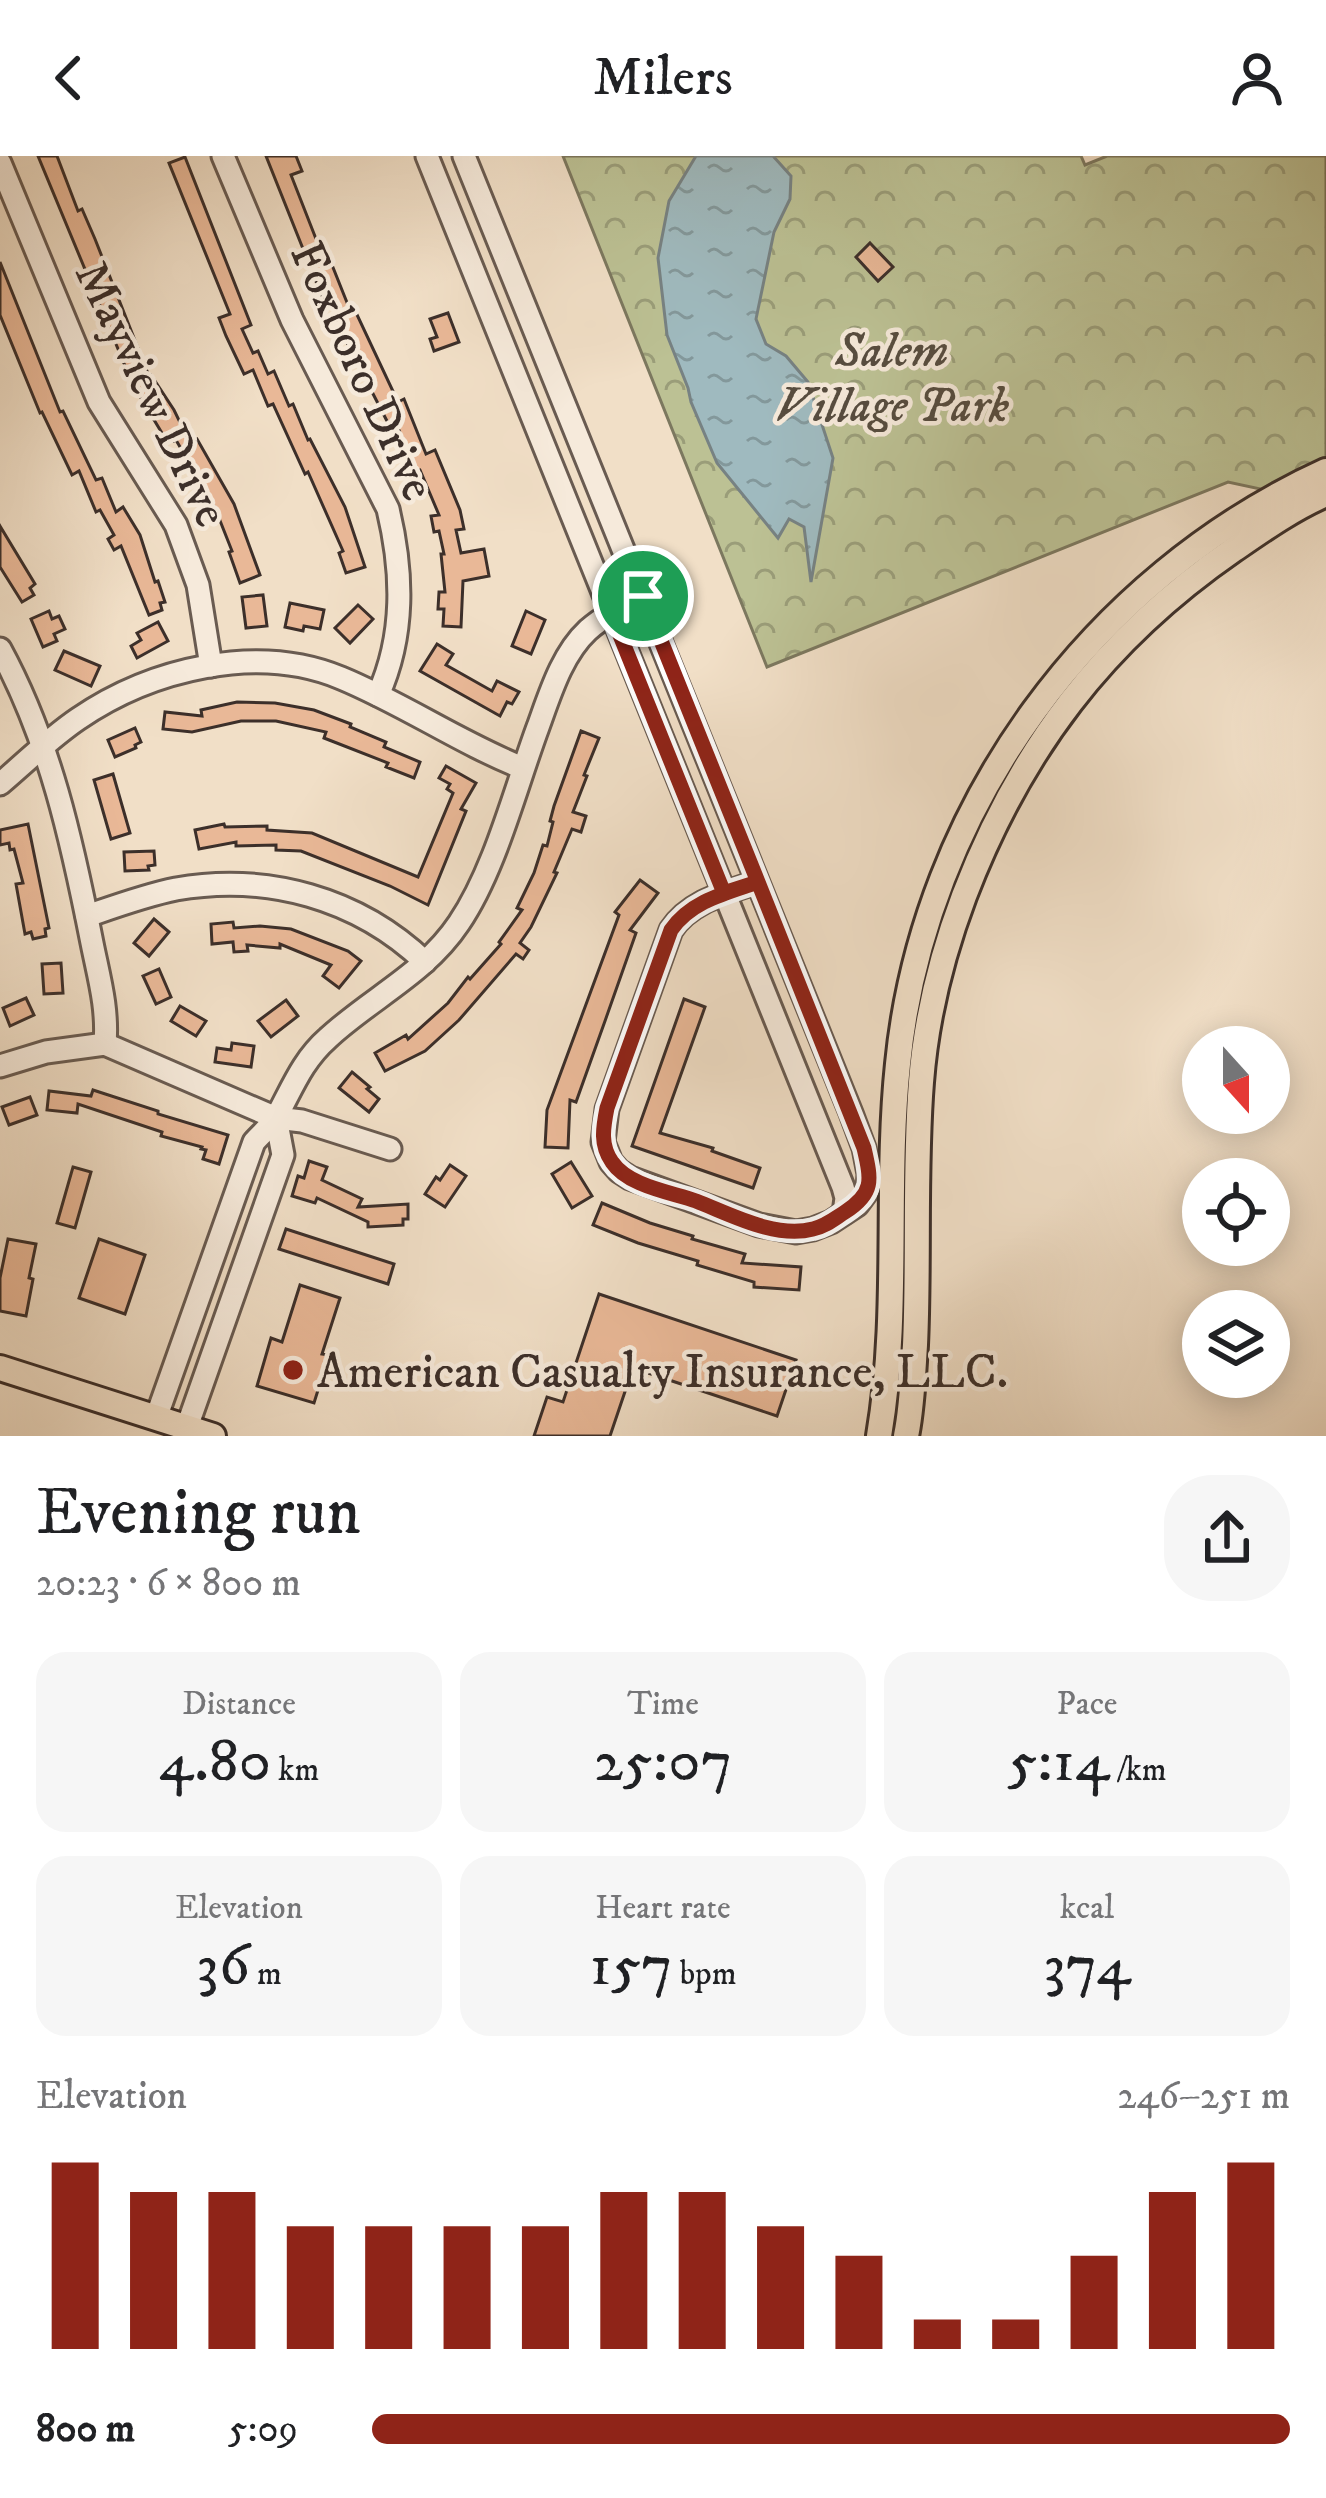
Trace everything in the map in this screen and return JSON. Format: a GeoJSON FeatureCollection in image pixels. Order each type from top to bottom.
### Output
{"type":"FeatureCollection","features":[{"type":"Feature","properties":{"kind":"main road"},"geometry":{"type":"LineString","coordinates":[[879,1436],[892,1317],[898,1056],[920,941],[942,876],[972,811],[1004,752],[1047,690],[1132,600],[1250,511],[1326,471]]}},
{"type":"Feature","properties":{"kind":"main road"},"geometry":{"type":"LineString","coordinates":[[906,1436],[916,1316],[918,1146],[926,1029],[938,973],[982,848],[1049,730],[1131,632],[1189,580],[1326,494]]}},
{"type":"Feature","properties":{"kind":"main road"},"geometry":{"type":"LineString","coordinates":[[0,1368],[212,1436]]}},
{"type":"Feature","properties":{"kind":"street","name":"Foxboro Drive"},"geometry":{"type":"LineString","coordinates":[[223,156],[292,320],[388,509],[400,591],[397,634],[378,694]]}},
{"type":"Feature","properties":{"kind":"street"},"geometry":{"type":"LineString","coordinates":[[427,156],[818,1125],[846,1198],[844,1213]]}},
{"type":"Feature","properties":{"kind":"street"},"geometry":{"type":"LineString","coordinates":[[464,156],[643,596],[851,1113],[864,1148],[868,1190],[857,1205],[831,1222],[796,1232],[759,1225],[630,1178],[605,1150],[607,1108],[671,930],[687,911],[758,882]]}},
{"type":"Feature","properties":{"kind":"street","name":"Mayview Drive"},"geometry":{"type":"LineString","coordinates":[[0,163],[99,402],[176,525],[198,585],[211,666]]}},
{"type":"Feature","properties":{"kind":"street"},"geometry":{"type":"LineString","coordinates":[[156,1418],[254,1142],[276,1118],[311,1055],[328,1037],[401,984],[442,945],[470,905],[566,660],[586,632],[643,596]]}},
{"type":"Feature","properties":{"kind":"street"},"geometry":{"type":"LineString","coordinates":[[0,649],[44,747],[64,809],[106,1005],[105,1044]]}},
{"type":"Feature","properties":{"kind":"street"},"geometry":{"type":"LineString","coordinates":[[0,784],[75,722],[122,694],[211,666],[254,662],[330,674],[523,768]]}},
{"type":"Feature","properties":{"kind":"street"},"geometry":{"type":"LineString","coordinates":[[87,916],[178,889],[273,886],[359,914],[405,943],[425,962]]}},
{"type":"Feature","properties":{"kind":"street"},"geometry":{"type":"LineString","coordinates":[[0,1066],[46,1052],[105,1044],[276,1118],[302,1121],[390,1149]]}},
{"type":"Feature","properties":{"kind":"street"},"geometry":{"type":"LineString","coordinates":[[818,1125],[830,1132],[842,1128],[851,1113]]}},
{"type":"Feature","properties":{"kind":"street"},"geometry":{"type":"LineString","coordinates":[[187,1427],[283,1156],[276,1118]]}},
{"type":"Feature","properties":{"kind":"green space","name":"Salem Village Park"},"geometry":{"type":"Polygon","coordinates":[[[563,156],[1081,156],[1085,165],[1107,156],[1326,156],[1326,471],[1279,493],[1228,482],[767,667],[563,156]]]}},
{"type":"Feature","properties":{"kind":"water"},"geometry":{"type":"Polygon","coordinates":[[[696,156],[773,156],[791,176],[790,199],[774,232],[756,319],[766,344],[786,356],[808,382],[833,458],[811,582],[804,527],[789,519],[778,538],[717,463],[667,335],[658,258],[669,201],[696,156]]]}},
{"type":"Feature","properties":{"kind":"building"},"geometry":{"type":"Polygon","coordinates":[[[38,156],[57,156],[149,376],[190,443],[197,439],[234,504],[260,575],[240,583],[215,508],[176,440],[171,435],[165,438],[133,385],[38,156]]]}},
{"type":"Feature","properties":{"kind":"building"},"geometry":{"type":"Polygon","coordinates":[[[266,156],[296,156],[302,171],[291,175],[327,267],[332,265],[398,402],[404,399],[426,454],[435,450],[460,510],[464,529],[456,530],[461,553],[484,549],[489,576],[463,581],[461,627],[443,626],[444,609],[438,609],[439,592],[445,592],[444,554],[431,516],[439,515],[420,470],[413,472],[395,420],[388,423],[328,297],[323,299],[266,156]]]}},
{"type":"Feature","properties":{"kind":"building"},"geometry":{"type":"Polygon","coordinates":[[[185,157],[251,325],[242,329],[268,374],[274,371],[289,406],[293,404],[345,507],[365,567],[346,573],[339,553],[343,551],[308,472],[305,474],[273,404],[268,406],[253,370],[244,374],[226,336],[219,318],[230,314],[169,163],[185,157]]]}},
{"type":"Feature","properties":{"kind":"building"},"geometry":{"type":"Polygon","coordinates":[[[870,243],[893,267],[878,281],[856,257],[870,243]]]}},
{"type":"Feature","properties":{"kind":"building"},"geometry":{"type":"Polygon","coordinates":[[[0,262],[60,412],[96,480],[102,478],[116,512],[123,507],[140,535],[165,602],[160,603],[162,610],[149,615],[121,546],[114,550],[108,539],[114,535],[100,510],[96,512],[79,471],[72,475],[40,413],[0,315],[0,262]]]}},
{"type":"Feature","properties":{"kind":"building"},"geometry":{"type":"Polygon","coordinates":[[[448,313],[459,342],[434,351],[430,339],[437,337],[430,319],[448,313]]]}},
{"type":"Feature","properties":{"kind":"building"},"geometry":{"type":"Polygon","coordinates":[[[0,526],[35,584],[30,588],[34,595],[22,602],[0,567],[0,526]]]}},
{"type":"Feature","properties":{"kind":"building"},"geometry":{"type":"Polygon","coordinates":[[[263,595],[267,626],[246,628],[242,597],[263,595]]]}},
{"type":"Feature","properties":{"kind":"building"},"geometry":{"type":"Polygon","coordinates":[[[290,603],[324,610],[320,629],[285,627],[290,603]]]}},
{"type":"Feature","properties":{"kind":"building"},"geometry":{"type":"Polygon","coordinates":[[[358,605],[373,619],[350,643],[335,628],[358,605]]]}},
{"type":"Feature","properties":{"kind":"building"},"geometry":{"type":"Polygon","coordinates":[[[49,611],[52,619],[59,616],[65,629],[54,634],[57,641],[43,647],[31,619],[49,611]]]}},
{"type":"Feature","properties":{"kind":"building"},"geometry":{"type":"Polygon","coordinates":[[[526,611],[545,620],[531,654],[512,646],[526,611]]]}},
{"type":"Feature","properties":{"kind":"building"},"geometry":{"type":"Polygon","coordinates":[[[158,622],[168,641],[137,658],[131,646],[141,640],[137,633],[158,622]]]}},
{"type":"Feature","properties":{"kind":"building"},"geometry":{"type":"Polygon","coordinates":[[[437,644],[453,654],[446,665],[492,691],[497,681],[519,692],[512,704],[507,702],[500,716],[420,671],[437,644]]]}},
{"type":"Feature","properties":{"kind":"building"},"geometry":{"type":"Polygon","coordinates":[[[64,651],[100,666],[91,686],[55,670],[64,651]]]}},
{"type":"Feature","properties":{"kind":"building"},"geometry":{"type":"Polygon","coordinates":[[[237,702],[314,710],[351,724],[386,742],[384,747],[420,762],[414,778],[324,738],[326,732],[276,721],[241,721],[192,732],[163,729],[165,712],[202,716],[201,710],[237,702]]]}},
{"type":"Feature","properties":{"kind":"building"},"geometry":{"type":"Polygon","coordinates":[[[135,728],[141,742],[115,757],[108,740],[135,728]]]}},
{"type":"Feature","properties":{"kind":"building"},"geometry":{"type":"Polygon","coordinates":[[[581,731],[599,738],[573,812],[586,816],[581,832],[572,829],[557,873],[520,943],[529,950],[523,959],[516,954],[425,1051],[385,1071],[375,1053],[406,1035],[408,1039],[448,1003],[501,944],[522,910],[517,908],[543,845],[547,846],[554,806],[581,731]]]}},
{"type":"Feature","properties":{"kind":"building"},"geometry":{"type":"Polygon","coordinates":[[[446,766],[476,783],[461,809],[466,811],[428,905],[301,851],[276,850],[276,845],[236,846],[236,842],[199,849],[195,830],[224,824],[267,826],[267,830],[312,833],[418,877],[453,793],[447,789],[450,784],[439,778],[446,766]]]}},
{"type":"Feature","properties":{"kind":"building"},"geometry":{"type":"Polygon","coordinates":[[[113,774],[130,833],[111,839],[94,780],[113,774]]]}},
{"type":"Feature","properties":{"kind":"building"},"geometry":{"type":"Polygon","coordinates":[[[28,824],[49,928],[46,936],[33,939],[31,932],[25,934],[16,884],[23,883],[14,849],[10,850],[9,843],[0,845],[0,830],[28,824]]]}},
{"type":"Feature","properties":{"kind":"building"},"geometry":{"type":"Polygon","coordinates":[[[154,851],[155,865],[148,866],[149,870],[125,871],[124,852],[154,851]]]}},
{"type":"Feature","properties":{"kind":"building"},"geometry":{"type":"Polygon","coordinates":[[[640,880],[658,893],[630,930],[636,933],[605,1021],[576,1102],[570,1100],[568,1148],[545,1147],[547,1110],[619,915],[615,912],[640,880]]]}},
{"type":"Feature","properties":{"kind":"building"},"geometry":{"type":"Polygon","coordinates":[[[154,919],[169,932],[149,956],[134,943],[154,919]]]}},
{"type":"Feature","properties":{"kind":"building"},"geometry":{"type":"Polygon","coordinates":[[[233,922],[234,928],[291,929],[348,951],[361,961],[339,988],[323,976],[331,965],[280,944],[280,948],[247,945],[248,951],[234,952],[233,942],[212,944],[211,924],[233,922]]]}},
{"type":"Feature","properties":{"kind":"building"},"geometry":{"type":"Polygon","coordinates":[[[61,963],[63,993],[44,994],[42,964],[61,963]]]}},
{"type":"Feature","properties":{"kind":"building"},"geometry":{"type":"Polygon","coordinates":[[[159,969],[171,997],[156,1004],[143,976],[159,969]]]}},
{"type":"Feature","properties":{"kind":"building"},"geometry":{"type":"Polygon","coordinates":[[[26,998],[34,1015],[10,1026],[3,1008],[26,998]]]}},
{"type":"Feature","properties":{"kind":"building"},"geometry":{"type":"Polygon","coordinates":[[[684,999],[705,1007],[660,1133],[760,1168],[753,1188],[632,1146],[684,999]]]}},
{"type":"Feature","properties":{"kind":"building"},"geometry":{"type":"Polygon","coordinates":[[[286,1000],[298,1016],[271,1037],[258,1021],[286,1000]]]}},
{"type":"Feature","properties":{"kind":"building"},"geometry":{"type":"Polygon","coordinates":[[[180,1006],[206,1021],[196,1036],[171,1021],[180,1006]]]}},
{"type":"Feature","properties":{"kind":"building"},"geometry":{"type":"Polygon","coordinates":[[[232,1043],[254,1046],[251,1067],[215,1062],[217,1048],[231,1050],[232,1043]]]}},
{"type":"Feature","properties":{"kind":"building"},"geometry":{"type":"Polygon","coordinates":[[[352,1072],[379,1099],[369,1112],[339,1088],[352,1072]]]}},
{"type":"Feature","properties":{"kind":"building"},"geometry":{"type":"Polygon","coordinates":[[[93,1090],[228,1135],[219,1164],[203,1159],[206,1150],[202,1147],[78,1104],[77,1113],[47,1110],[49,1091],[91,1096],[93,1090]]]}},
{"type":"Feature","properties":{"kind":"building"},"geometry":{"type":"Polygon","coordinates":[[[30,1097],[37,1115],[9,1125],[2,1107],[30,1097]]]}},
{"type":"Feature","properties":{"kind":"building"},"geometry":{"type":"Polygon","coordinates":[[[309,1161],[327,1167],[322,1180],[362,1199],[358,1207],[408,1204],[408,1219],[403,1219],[403,1225],[368,1227],[368,1222],[317,1198],[315,1203],[292,1196],[309,1161]]]}},
{"type":"Feature","properties":{"kind":"building"},"geometry":{"type":"Polygon","coordinates":[[[571,1162],[592,1196],[572,1208],[552,1174],[571,1162]]]}},
{"type":"Feature","properties":{"kind":"building"},"geometry":{"type":"Polygon","coordinates":[[[450,1165],[466,1176],[445,1207],[425,1194],[450,1165]]]}},
{"type":"Feature","properties":{"kind":"building"},"geometry":{"type":"Polygon","coordinates":[[[73,1167],[91,1172],[75,1228],[57,1223],[73,1167]]]}},
{"type":"Feature","properties":{"kind":"building"},"geometry":{"type":"Polygon","coordinates":[[[602,1203],[692,1239],[745,1254],[742,1263],[801,1267],[799,1290],[754,1287],[754,1282],[593,1225],[602,1203]]]}},
{"type":"Feature","properties":{"kind":"building"},"geometry":{"type":"Polygon","coordinates":[[[286,1229],[394,1264],[388,1284],[279,1249],[286,1229]]]}},
{"type":"Feature","properties":{"kind":"building"},"geometry":{"type":"Polygon","coordinates":[[[8,1239],[36,1244],[26,1316],[0,1311],[0,1278],[8,1239]]]}},
{"type":"Feature","properties":{"kind":"building"},"geometry":{"type":"Polygon","coordinates":[[[99,1239],[145,1255],[125,1314],[79,1298],[99,1239]]]}},
{"type":"Feature","properties":{"kind":"building"},"geometry":{"type":"Polygon","coordinates":[[[300,1285],[340,1298],[322,1354],[329,1355],[314,1403],[257,1386],[271,1338],[282,1342],[300,1285]]]}},
{"type":"Feature","properties":{"kind":"building"},"geometry":{"type":"Polygon","coordinates":[[[599,1294],[796,1360],[777,1416],[633,1368],[610,1436],[534,1436],[547,1397],[563,1402],[599,1294]]]}},
{"type":"Feature","properties":{"kind":"place","name":"American Casualty Insurance, LLC."},"geometry":{"type":"Point","coordinates":[293,1370]}},
{"type":"Feature","properties":{"kind":"route"},"geometry":{"type":"LineString","coordinates":[[643,596],[611,613],[724,893],[758,882],[864,1148],[868,1190],[857,1205],[813,1229],[796,1232],[759,1225],[630,1178],[605,1150],[607,1108],[671,930],[698,904],[758,882],[643,596]]}}]}
